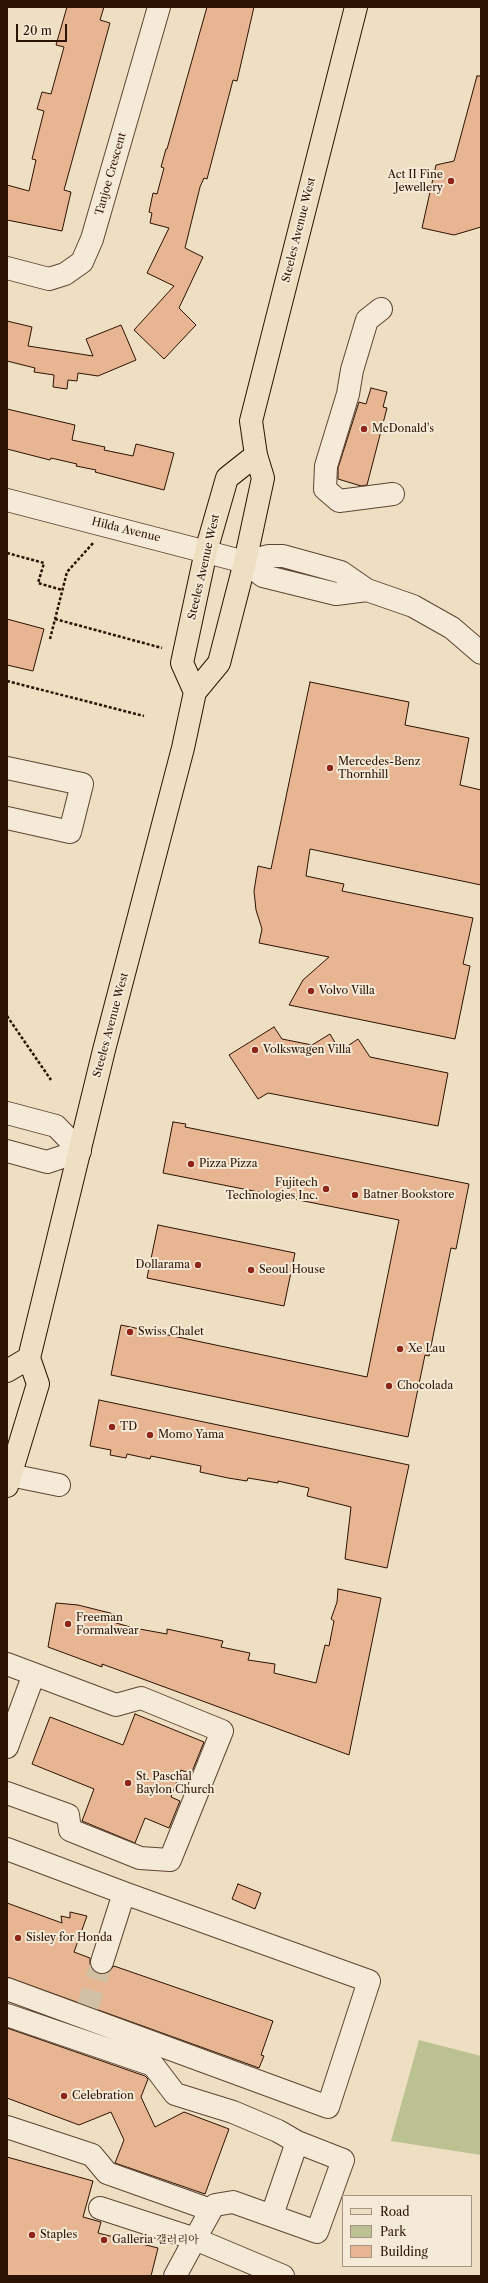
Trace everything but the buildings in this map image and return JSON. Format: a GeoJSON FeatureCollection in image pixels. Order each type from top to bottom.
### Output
{"type":"FeatureCollection","features":[{"type":"Feature","properties":{"kind":"main road","name":"Steeles Avenue West"},"geometry":{"type":"LineString","coordinates":[[29,1358],[104,1050],[183,748],[194,692],[219,663],[246,562],[263,478],[256,455],[251,421],[356,7]]}},
{"type":"Feature","properties":{"kind":"main road","name":"Steeles Avenue West"},"geometry":{"type":"LineString","coordinates":[[194,692],[182,663],[206,551],[227,478],[256,455]]}},
{"type":"Feature","properties":{"kind":"main road"},"geometry":{"type":"LineString","coordinates":[[7,1371],[29,1358],[38,1384],[8,1478]]}},
{"type":"Feature","properties":{"kind":"street","name":"Tanjoe Crescent"},"geometry":{"type":"LineString","coordinates":[[7,268],[49,279],[65,274],[82,262],[92,239],[159,7]]}},
{"type":"Feature","properties":{"kind":"street"},"geometry":{"type":"LineString","coordinates":[[374,315],[352,370],[348,391],[326,466],[325,489],[339,501],[393,494]]}},
{"type":"Feature","properties":{"kind":"street","name":"Hilda Avenue"},"geometry":{"type":"LineString","coordinates":[[7,500],[246,562],[269,556],[283,556],[342,572],[367,590],[413,606],[452,628],[481,653]]}},
{"type":"Feature","properties":{"kind":"street"},"geometry":{"type":"LineString","coordinates":[[7,768],[82,784],[70,832],[7,818]]}},
{"type":"Feature","properties":{"kind":"street"},"geometry":{"type":"LineString","coordinates":[[7,1113],[56,1126],[80,1151],[47,1162],[7,1151]]}},
{"type":"Feature","properties":{"kind":"street"},"geometry":{"type":"LineString","coordinates":[[8,1478],[59,1485]]}},
{"type":"Feature","properties":{"kind":"street"},"geometry":{"type":"LineString","coordinates":[[7,1664],[116,1705],[141,1698],[222,1731],[170,1860],[140,1858],[70,1830],[68,1815],[7,1792]]}},
{"type":"Feature","properties":{"kind":"street"},"geometry":{"type":"LineString","coordinates":[[7,1747],[34,1674]]}},
{"type":"Feature","properties":{"kind":"street"},"geometry":{"type":"LineString","coordinates":[[7,1849],[369,1981],[328,2107],[85,2014],[7,1989]]}},
{"type":"Feature","properties":{"kind":"street"},"geometry":{"type":"LineString","coordinates":[[102,1962],[124,1892]]}},
{"type":"Feature","properties":{"kind":"street"},"geometry":{"type":"LineString","coordinates":[[7,2015],[153,2065],[175,2094],[233,2112],[278,2131],[296,2142],[343,2160],[317,2232],[233,2202],[215,2205],[175,2276]]}},
{"type":"Feature","properties":{"kind":"street"},"geometry":{"type":"LineString","coordinates":[[7,2127],[92,2155],[107,2173],[211,2210]]}},
{"type":"Feature","properties":{"kind":"street"},"geometry":{"type":"LineString","coordinates":[[272,2215],[296,2142]]}},
{"type":"Feature","properties":{"kind":"street"},"geometry":{"type":"LineString","coordinates":[[100,2208],[195,2239],[283,2276]]}},
{"type":"Feature","properties":{"kind":"path"},"geometry":{"type":"LineString","coordinates":[[50,639],[67,572],[96,540]]}},
{"type":"Feature","properties":{"kind":"path"},"geometry":{"type":"LineString","coordinates":[[7,553],[44,563],[38,583],[62,590]]}},
{"type":"Feature","properties":{"kind":"path"},"geometry":{"type":"LineString","coordinates":[[56,619],[162,648]]}},
{"type":"Feature","properties":{"kind":"path"},"geometry":{"type":"LineString","coordinates":[[7,682],[144,716]]}},
{"type":"Feature","properties":{"kind":"path"},"geometry":{"type":"LineString","coordinates":[[7,1016],[51,1080]]}},
{"type":"Feature","properties":{"kind":"green space"},"geometry":{"type":"Polygon","coordinates":[[[419,2040],[481,2056],[481,2155],[391,2141],[419,2040]]]}},
{"type":"Feature","properties":{"kind":"tunnel"},"geometry":{"type":"LineString","coordinates":[[86,2011],[102,1962]]}},
{"type":"Feature","properties":{"kind":"place","name":"Act II Fine Jewellery"},"geometry":{"type":"Point","coordinates":[451,181]}},
{"type":"Feature","properties":{"kind":"place","name":"McDonald's"},"geometry":{"type":"Point","coordinates":[364,429]}},
{"type":"Feature","properties":{"kind":"place","name":"Mercedes-Benz Thornhill"},"geometry":{"type":"Point","coordinates":[330,768]}},
{"type":"Feature","properties":{"kind":"place","name":"Volvo Villa"},"geometry":{"type":"Point","coordinates":[311,991]}},
{"type":"Feature","properties":{"kind":"place","name":"Volkswagen Villa"},"geometry":{"type":"Point","coordinates":[255,1050]}},
{"type":"Feature","properties":{"kind":"place","name":"Pizza Pizza"},"geometry":{"type":"Point","coordinates":[191,1164]}},
{"type":"Feature","properties":{"kind":"place","name":"Fujitech Technologies Inc."},"geometry":{"type":"Point","coordinates":[326,1189]}},
{"type":"Feature","properties":{"kind":"place","name":"Batner Bookstore"},"geometry":{"type":"Point","coordinates":[355,1195]}},
{"type":"Feature","properties":{"kind":"place","name":"Dollarama"},"geometry":{"type":"Point","coordinates":[198,1265]}},
{"type":"Feature","properties":{"kind":"place","name":"Seoul House"},"geometry":{"type":"Point","coordinates":[251,1270]}},
{"type":"Feature","properties":{"kind":"place","name":"Swiss Chalet"},"geometry":{"type":"Point","coordinates":[130,1332]}},
{"type":"Feature","properties":{"kind":"place","name":"Xe Lau"},"geometry":{"type":"Point","coordinates":[400,1349]}},
{"type":"Feature","properties":{"kind":"place","name":"Chocolada"},"geometry":{"type":"Point","coordinates":[389,1386]}},
{"type":"Feature","properties":{"kind":"place","name":"TD"},"geometry":{"type":"Point","coordinates":[112,1427]}},
{"type":"Feature","properties":{"kind":"place","name":"Momo Yama"},"geometry":{"type":"Point","coordinates":[150,1435]}},
{"type":"Feature","properties":{"kind":"place","name":"Freeman Formalwear"},"geometry":{"type":"Point","coordinates":[68,1624]}},
{"type":"Feature","properties":{"kind":"place","name":"St. Paschal Baylon Church"},"geometry":{"type":"Point","coordinates":[128,1783]}},
{"type":"Feature","properties":{"kind":"place","name":"Sisley for Honda"},"geometry":{"type":"Point","coordinates":[18,1938]}},
{"type":"Feature","properties":{"kind":"place","name":"Celebration"},"geometry":{"type":"Point","coordinates":[64,2096]}},
{"type":"Feature","properties":{"kind":"place","name":"Staples"},"geometry":{"type":"Point","coordinates":[32,2235]}},
{"type":"Feature","properties":{"kind":"place","name":"Galleria 갤러리아"},"geometry":{"type":"Point","coordinates":[104,2240]}}]}
